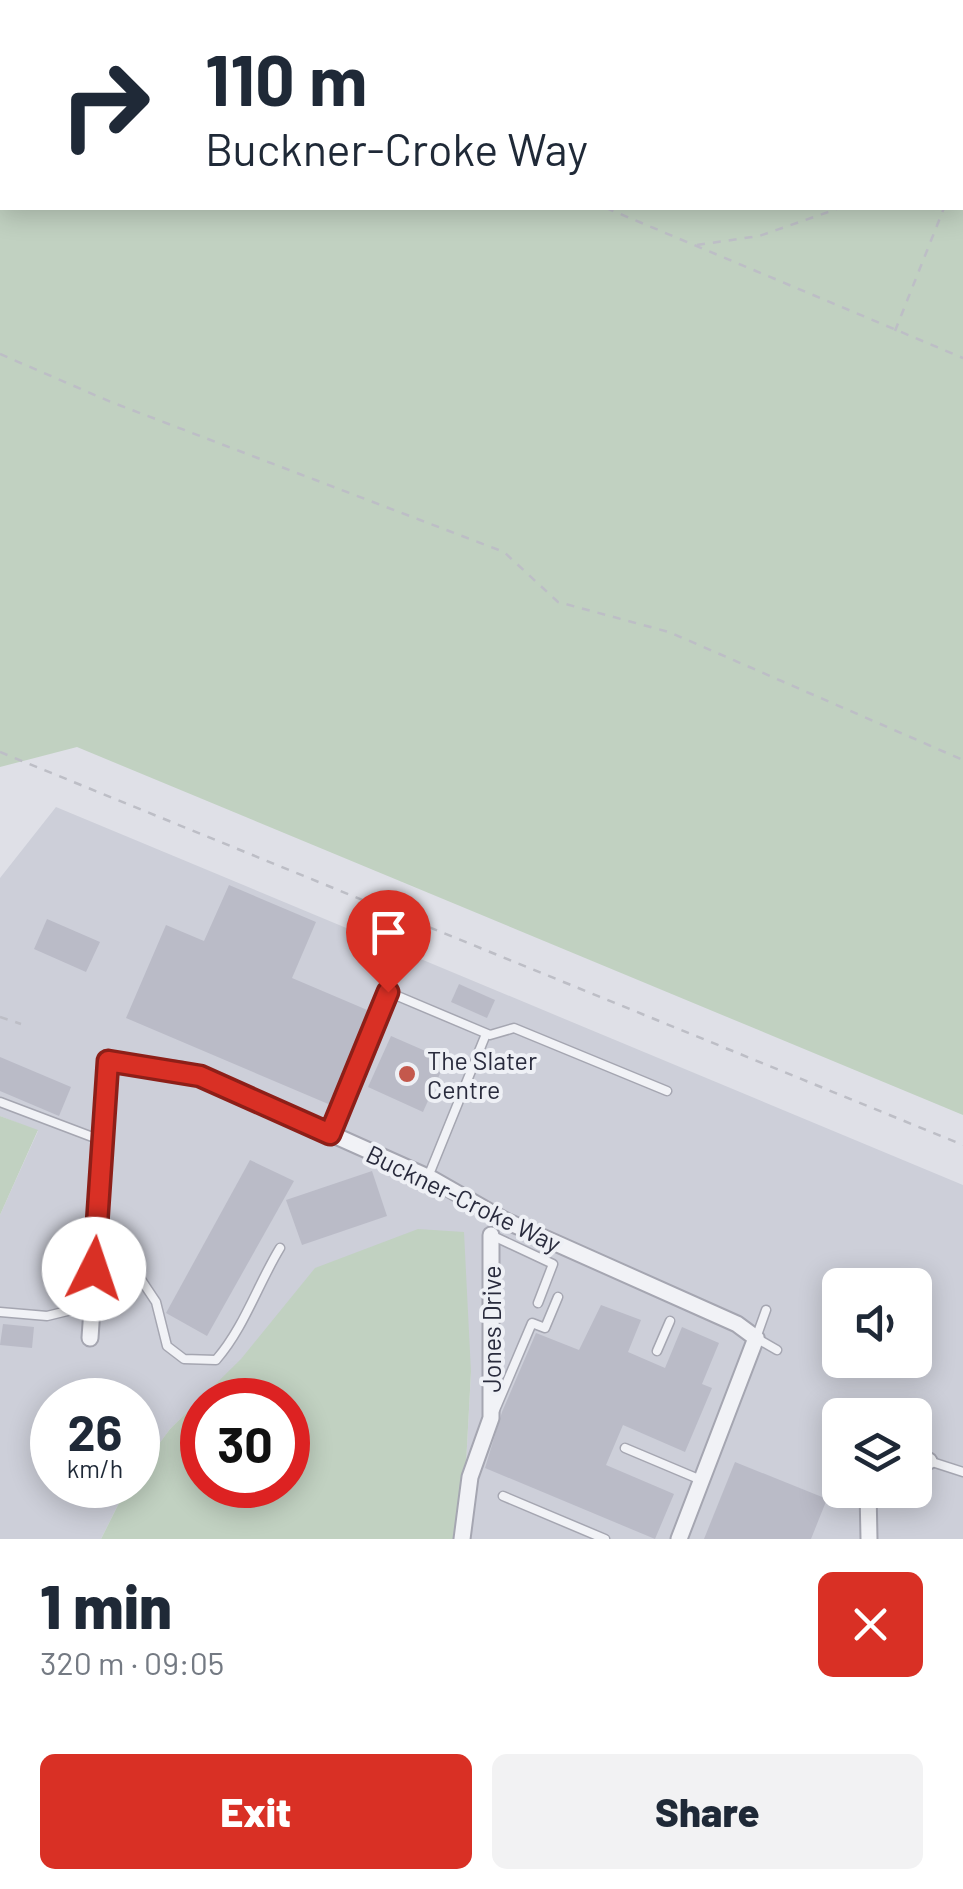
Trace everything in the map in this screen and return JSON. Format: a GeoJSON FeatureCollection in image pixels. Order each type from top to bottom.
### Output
{"type":"FeatureCollection","features":[{"type":"Feature","properties":{"kind":"street","name":"Buckner-Croke Way"},"geometry":{"type":"LineString","coordinates":[[103,1140],[108,1061],[200,1076],[428,1177],[504,1220],[737,1324],[756,1338]]}},
{"type":"Feature","properties":{"kind":"street"},"geometry":{"type":"LineString","coordinates":[[90,1338],[103,1140]]}},
{"type":"Feature","properties":{"kind":"street","name":"Jones Drive"},"geometry":{"type":"LineString","coordinates":[[462,1539],[470,1477],[491,1418],[491,1235]]}},
{"type":"Feature","properties":{"kind":"street"},"geometry":{"type":"LineString","coordinates":[[679,1539],[756,1338]]}},
{"type":"Feature","properties":{"kind":"street"},"geometry":{"type":"LineString","coordinates":[[868,1508],[868,1539]]}},
{"type":"Feature","properties":{"kind":"lane"},"geometry":{"type":"LineString","coordinates":[[330,1134],[388,992],[486,1034],[500,1036],[514,1028],[667,1092]]}},
{"type":"Feature","properties":{"kind":"lane"},"geometry":{"type":"LineString","coordinates":[[428,1177],[486,1034]]}},
{"type":"Feature","properties":{"kind":"lane"},"geometry":{"type":"LineString","coordinates":[[0,1102],[103,1140]]}},
{"type":"Feature","properties":{"kind":"lane"},"geometry":{"type":"LineString","coordinates":[[96,1233],[130,1263],[156,1302],[167,1346],[184,1359],[216,1360],[233,1341],[252,1295],[280,1248]]}},
{"type":"Feature","properties":{"kind":"lane"},"geometry":{"type":"LineString","coordinates":[[491,1235],[553,1264],[538,1303]]}},
{"type":"Feature","properties":{"kind":"lane"},"geometry":{"type":"LineString","coordinates":[[491,1418],[532,1323],[545,1328],[558,1297]]}},
{"type":"Feature","properties":{"kind":"lane"},"geometry":{"type":"LineString","coordinates":[[0,1312],[47,1316],[92,1304]]}},
{"type":"Feature","properties":{"kind":"lane"},"geometry":{"type":"LineString","coordinates":[[766,1310],[756,1338],[777,1350]]}},
{"type":"Feature","properties":{"kind":"lane"},"geometry":{"type":"LineString","coordinates":[[657,1351],[670,1321]]}},
{"type":"Feature","properties":{"kind":"lane"},"geometry":{"type":"LineString","coordinates":[[626,1448],[701,1480]]}},
{"type":"Feature","properties":{"kind":"lane"},"geometry":{"type":"LineString","coordinates":[[932,1461],[963,1472]]}},
{"type":"Feature","properties":{"kind":"lane"},"geometry":{"type":"LineString","coordinates":[[502,1496],[605,1539]]}},
{"type":"Feature","properties":{"kind":"path"},"geometry":{"type":"LineString","coordinates":[[611,210],[963,358]]}},
{"type":"Feature","properties":{"kind":"path"},"geometry":{"type":"LineString","coordinates":[[694,245],[758,236],[834,210]]}},
{"type":"Feature","properties":{"kind":"path"},"geometry":{"type":"LineString","coordinates":[[894,331],[943,210]]}},
{"type":"Feature","properties":{"kind":"path"},"geometry":{"type":"LineString","coordinates":[[0,354],[130,410],[504,552],[558,602],[668,632],[963,760]]}},
{"type":"Feature","properties":{"kind":"path"},"geometry":{"type":"LineString","coordinates":[[0,752],[963,1145]]}},
{"type":"Feature","properties":{"kind":"path"},"geometry":{"type":"LineString","coordinates":[[0,1016],[21,1024]]}},
{"type":"Feature","properties":{"kind":"shaded area"},"geometry":{"type":"Polygon","coordinates":[[[56,807],[963,1185],[963,1539],[462,1539],[471,1372],[241,1360],[222,1378],[180,1378],[180,1419],[160,1442],[160,1378],[30,1378],[30,1508],[116,1508],[101,1539],[0,1539],[0,1215],[38,1131],[0,1116],[0,878],[56,807]]]}},
{"type":"Feature","properties":{"kind":"green space"},"geometry":{"type":"Polygon","coordinates":[[[0,210],[963,210],[963,1115],[77,747],[0,767],[0,210]]]}},
{"type":"Feature","properties":{"kind":"green space"},"geometry":{"type":"Polygon","coordinates":[[[0,1116],[38,1130],[0,1215],[0,1116]]]}},
{"type":"Feature","properties":{"kind":"green space"},"geometry":{"type":"Polygon","coordinates":[[[418,1229],[464,1232],[471,1372],[462,1539],[101,1539],[116,1508],[160,1508],[160,1442],[180,1419],[180,1508],[310,1508],[310,1378],[222,1378],[315,1268],[418,1229]]]}},
{"type":"Feature","properties":{"kind":"building"},"geometry":{"type":"Polygon","coordinates":[[[229,885],[316,922],[292,978],[372,1012],[333,1106],[126,1018],[166,925],[204,941],[229,885]]]}},
{"type":"Feature","properties":{"kind":"building"},"geometry":{"type":"Polygon","coordinates":[[[47,919],[100,942],[86,972],[34,949],[47,919]]]}},
{"type":"Feature","properties":{"kind":"building"},"geometry":{"type":"Polygon","coordinates":[[[459,984],[495,1000],[487,1018],[451,1002],[459,984]]]}},
{"type":"Feature","properties":{"kind":"building","name":"The Slater Centre"},"geometry":{"type":"Polygon","coordinates":[[[391,1036],[446,1060],[423,1112],[368,1087],[391,1036]]]}},
{"type":"Feature","properties":{"kind":"building"},"geometry":{"type":"Polygon","coordinates":[[[0,1057],[71,1087],[59,1116],[0,1091],[0,1057]]]}},
{"type":"Feature","properties":{"kind":"building"},"geometry":{"type":"Polygon","coordinates":[[[250,1160],[294,1181],[207,1336],[166,1313],[250,1160]]]}},
{"type":"Feature","properties":{"kind":"building"},"geometry":{"type":"Polygon","coordinates":[[[372,1171],[387,1216],[302,1245],[286,1200],[372,1171]]]}},
{"type":"Feature","properties":{"kind":"building"},"geometry":{"type":"Polygon","coordinates":[[[601,1305],[641,1320],[628,1352],[665,1368],[682,1327],[719,1343],[702,1384],[712,1388],[685,1452],[623,1425],[606,1465],[674,1494],[655,1539],[485,1468],[502,1412],[536,1333],[579,1350],[601,1305]]]}},
{"type":"Feature","properties":{"kind":"building"},"geometry":{"type":"Polygon","coordinates":[[[3,1324],[34,1327],[32,1348],[0,1345],[3,1324]]]}},
{"type":"Feature","properties":{"kind":"building"},"geometry":{"type":"Polygon","coordinates":[[[735,1462],[822,1497],[823,1508],[811,1539],[704,1539],[735,1462]]]}},
{"type":"Feature","properties":{"kind":"place","name":"The Slater Centre"},"geometry":{"type":"Point","coordinates":[407,1074]}},
{"type":"Feature","properties":{"kind":"route"},"geometry":{"type":"LineString","coordinates":[[94,1269],[108,1061],[164,1067],[200,1076],[330,1134],[388,992]]}}]}
